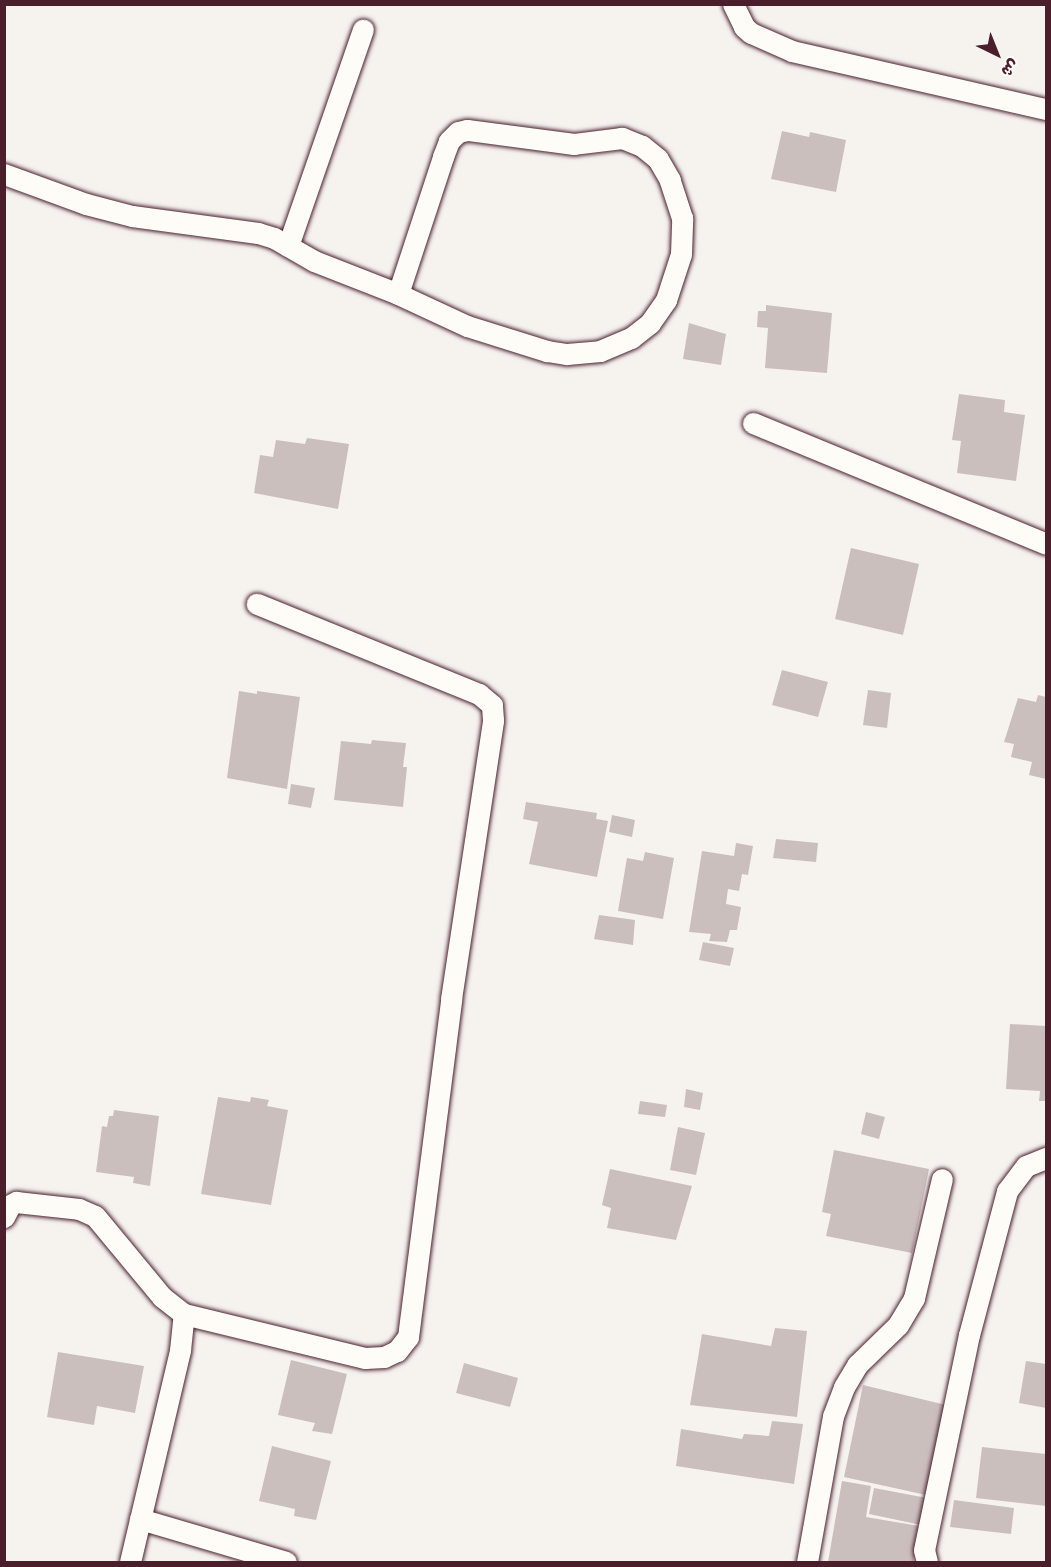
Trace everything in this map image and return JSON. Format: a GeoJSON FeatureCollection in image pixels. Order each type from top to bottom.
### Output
{"type":"FeatureCollection","features":[{"type":"Feature","properties":{"kind":"street"},"geometry":{"type":"LineString","coordinates":[[733,4],[744,27],[792,51],[1047,109]]}},
{"type":"Feature","properties":{"kind":"street"},"geometry":{"type":"LineString","coordinates":[[288,246],[363,30]]}},
{"type":"Feature","properties":{"kind":"street"},"geometry":{"type":"LineString","coordinates":[[4,174],[86,204],[132,216],[258,233],[314,261],[398,294],[467,326],[547,351],[567,354],[614,347],[632,338],[650,323],[666,300],[681,254],[682,218],[670,180],[658,159],[642,146],[622,138],[574,144],[475,131],[458,132],[449,141],[443,157],[398,294]]}},
{"type":"Feature","properties":{"kind":"street"},"geometry":{"type":"LineString","coordinates":[[753,423],[1047,544]]}},
{"type":"Feature","properties":{"kind":"street"},"geometry":{"type":"LineString","coordinates":[[4,1217],[10,1205],[16,1202],[79,1209],[95,1216],[162,1297],[184,1314],[365,1358],[384,1357],[397,1351],[408,1337],[451,999],[493,720],[492,705],[479,694],[257,604]]}},
{"type":"Feature","properties":{"kind":"street"},"geometry":{"type":"LineString","coordinates":[[927,1563],[924,1550],[969,1335],[1007,1191],[1026,1166],[1047,1158]]}},
{"type":"Feature","properties":{"kind":"street"},"geometry":{"type":"LineString","coordinates":[[807,1563],[833,1416],[844,1387],[857,1365],[898,1325],[914,1298],[942,1179]]}},
{"type":"Feature","properties":{"kind":"street"},"geometry":{"type":"LineString","coordinates":[[130,1563],[180,1350],[184,1314]]}},
{"type":"Feature","properties":{"kind":"street"},"geometry":{"type":"LineString","coordinates":[[140,1519],[286,1563]]}},
{"type":"Feature","properties":{"kind":"building"},"geometry":{"type":"Polygon","coordinates":[[[782,131],[809,137],[810,132],[846,140],[836,192],[771,179],[782,131]]]}},
{"type":"Feature","properties":{"kind":"building"},"geometry":{"type":"Polygon","coordinates":[[[766,305],[832,313],[827,373],[765,368],[768,328],[757,327],[758,311],[766,311],[766,305]]]}},
{"type":"Feature","properties":{"kind":"building"},"geometry":{"type":"Polygon","coordinates":[[[689,323],[726,334],[721,365],[683,359],[689,323]]]}},
{"type":"Feature","properties":{"kind":"building"},"geometry":{"type":"Polygon","coordinates":[[[959,394],[1005,400],[1004,412],[1025,415],[1016,481],[957,473],[961,441],[952,440],[959,394]]]}},
{"type":"Feature","properties":{"kind":"building"},"geometry":{"type":"Polygon","coordinates":[[[307,438],[349,444],[338,509],[254,493],[260,455],[273,457],[276,440],[305,444],[307,438]]]}},
{"type":"Feature","properties":{"kind":"building"},"geometry":{"type":"Polygon","coordinates":[[[851,548],[919,564],[903,635],[835,619],[851,548]]]}},
{"type":"Feature","properties":{"kind":"building"},"geometry":{"type":"Polygon","coordinates":[[[782,670],[828,682],[818,717],[772,705],[782,670]]]}},
{"type":"Feature","properties":{"kind":"building"},"geometry":{"type":"Polygon","coordinates":[[[868,690],[891,693],[887,728],[863,725],[868,690]]]}},
{"type":"Feature","properties":{"kind":"building"},"geometry":{"type":"Polygon","coordinates":[[[239,691],[300,697],[287,789],[227,778],[239,691]]]}},
{"type":"Feature","properties":{"kind":"building"},"geometry":{"type":"Polygon","coordinates":[[[1038,695],[1046,697],[1046,779],[1029,775],[1032,762],[1011,757],[1014,744],[1004,742],[1018,698],[1036,702],[1038,695]]]}},
{"type":"Feature","properties":{"kind":"building"},"geometry":{"type":"Polygon","coordinates":[[[372,740],[406,743],[403,767],[407,767],[403,807],[334,800],[341,741],[371,744],[372,740]]]}},
{"type":"Feature","properties":{"kind":"building"},"geometry":{"type":"Polygon","coordinates":[[[291,784],[315,788],[311,808],[288,804],[291,784]]]}},
{"type":"Feature","properties":{"kind":"building"},"geometry":{"type":"Polygon","coordinates":[[[526,802],[597,813],[596,819],[608,821],[597,877],[529,864],[538,822],[523,819],[526,802]]]}},
{"type":"Feature","properties":{"kind":"building"},"geometry":{"type":"Polygon","coordinates":[[[612,815],[635,820],[632,837],[609,832],[612,815]]]}},
{"type":"Feature","properties":{"kind":"building"},"geometry":{"type":"Polygon","coordinates":[[[776,839],[818,843],[816,862],[773,858],[776,839]]]}},
{"type":"Feature","properties":{"kind":"building"},"geometry":{"type":"Polygon","coordinates":[[[736,843],[753,846],[748,875],[742,874],[739,891],[728,889],[726,904],[741,907],[737,930],[730,930],[727,942],[709,941],[711,934],[689,932],[702,851],[734,856],[736,843]]]}},
{"type":"Feature","properties":{"kind":"building"},"geometry":{"type":"Polygon","coordinates":[[[645,852],[674,858],[663,919],[618,911],[627,858],[643,861],[645,852]]]}},
{"type":"Feature","properties":{"kind":"building"},"geometry":{"type":"Polygon","coordinates":[[[599,915],[635,920],[633,945],[594,939],[599,915]]]}},
{"type":"Feature","properties":{"kind":"building"},"geometry":{"type":"Polygon","coordinates":[[[703,942],[734,948],[730,966],[699,960],[703,942]]]}},
{"type":"Feature","properties":{"kind":"building"},"geometry":{"type":"Polygon","coordinates":[[[1010,1024],[1046,1026],[1046,1101],[1039,1101],[1040,1091],[1006,1089],[1010,1024]]]}},
{"type":"Feature","properties":{"kind":"building"},"geometry":{"type":"Polygon","coordinates":[[[686,1089],[703,1093],[700,1110],[684,1107],[686,1089]]]}},
{"type":"Feature","properties":{"kind":"building"},"geometry":{"type":"Polygon","coordinates":[[[218,1097],[250,1102],[251,1097],[269,1100],[267,1106],[288,1110],[271,1205],[201,1194],[218,1097]]]}},
{"type":"Feature","properties":{"kind":"building"},"geometry":{"type":"Polygon","coordinates":[[[640,1101],[667,1105],[665,1117],[638,1114],[640,1101]]]}},
{"type":"Feature","properties":{"kind":"building"},"geometry":{"type":"Polygon","coordinates":[[[114,1110],[159,1116],[150,1186],[133,1183],[134,1177],[96,1172],[102,1126],[107,1127],[109,1116],[113,1116],[114,1110]]]}},
{"type":"Feature","properties":{"kind":"building"},"geometry":{"type":"Polygon","coordinates":[[[866,1112],[885,1117],[879,1139],[861,1134],[866,1112]]]}},
{"type":"Feature","properties":{"kind":"building"},"geometry":{"type":"Polygon","coordinates":[[[678,1127],[705,1133],[696,1175],[670,1170],[678,1127]]]}},
{"type":"Feature","properties":{"kind":"building"},"geometry":{"type":"Polygon","coordinates":[[[834,1150],[929,1169],[912,1253],[826,1236],[831,1214],[822,1212],[834,1150]]]}},
{"type":"Feature","properties":{"kind":"building"},"geometry":{"type":"Polygon","coordinates":[[[610,1169],[692,1186],[676,1240],[607,1228],[611,1208],[602,1205],[610,1169]]]}},
{"type":"Feature","properties":{"kind":"building"},"geometry":{"type":"Polygon","coordinates":[[[775,1328],[807,1331],[797,1417],[690,1405],[702,1334],[771,1346],[775,1328]]]}},
{"type":"Feature","properties":{"kind":"building"},"geometry":{"type":"Polygon","coordinates":[[[58,1352],[144,1366],[135,1413],[97,1406],[94,1425],[47,1417],[58,1352]]]}},
{"type":"Feature","properties":{"kind":"building"},"geometry":{"type":"Polygon","coordinates":[[[291,1360],[347,1374],[332,1434],[312,1431],[315,1423],[278,1415],[291,1360]]]}},
{"type":"Feature","properties":{"kind":"building"},"geometry":{"type":"Polygon","coordinates":[[[1026,1361],[1046,1364],[1046,1408],[1019,1403],[1026,1361]]]}},
{"type":"Feature","properties":{"kind":"building"},"geometry":{"type":"Polygon","coordinates":[[[464,1363],[518,1378],[510,1407],[456,1393],[464,1363]]]}},
{"type":"Feature","properties":{"kind":"building"},"geometry":{"type":"Polygon","coordinates":[[[863,1385],[946,1405],[926,1495],[844,1477],[863,1385]]]}},
{"type":"Feature","properties":{"kind":"building"},"geometry":{"type":"Polygon","coordinates":[[[772,1421],[803,1424],[794,1484],[676,1466],[681,1429],[742,1439],[744,1434],[769,1436],[772,1421]]]}},
{"type":"Feature","properties":{"kind":"building"},"geometry":{"type":"Polygon","coordinates":[[[272,1446],[331,1461],[316,1520],[294,1516],[295,1509],[259,1501],[272,1446]]]}},
{"type":"Feature","properties":{"kind":"building"},"geometry":{"type":"Polygon","coordinates":[[[982,1447],[1046,1454],[1046,1506],[976,1498],[982,1447]]]}},
{"type":"Feature","properties":{"kind":"building"},"geometry":{"type":"Polygon","coordinates":[[[842,1481],[871,1486],[866,1517],[919,1526],[913,1562],[828,1562],[842,1481]]]}},
{"type":"Feature","properties":{"kind":"building"},"geometry":{"type":"Polygon","coordinates":[[[874,1488],[927,1498],[921,1525],[869,1514],[874,1488]]]}},
{"type":"Feature","properties":{"kind":"building"},"geometry":{"type":"Polygon","coordinates":[[[954,1500],[1014,1508],[1011,1534],[950,1527],[954,1500]]]}}]}
